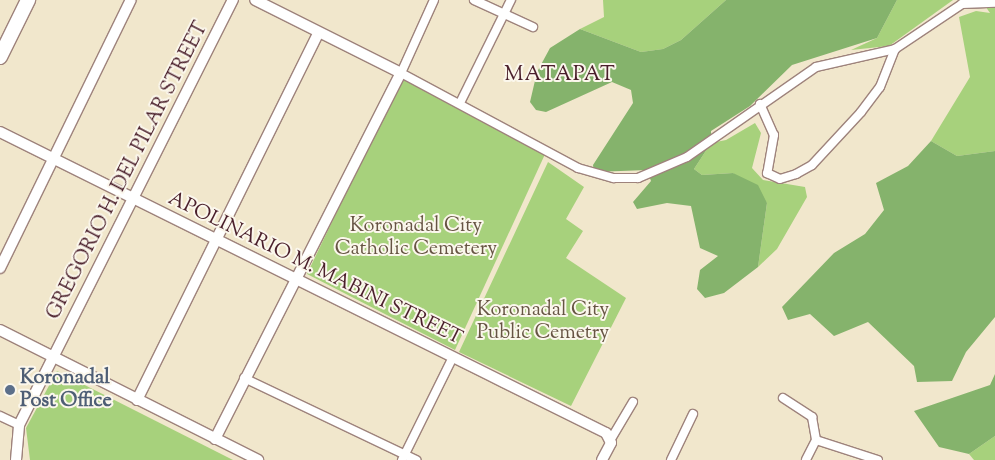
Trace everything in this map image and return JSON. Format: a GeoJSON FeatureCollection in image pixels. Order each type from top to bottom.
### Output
{"type":"FeatureCollection","features":[{"type":"Feature","properties":{"kind":"highway"},"geometry":{"type":"LineString","coordinates":[[0,58],[28,0]]}},
{"type":"Feature","properties":{"kind":"street"},"geometry":{"type":"LineString","coordinates":[[0,268],[131,0]]}},
{"type":"Feature","properties":{"kind":"street","name":"GREGORIO H. DEL PILAR STREET"},"geometry":{"type":"LineString","coordinates":[[19,425],[233,0]]}},
{"type":"Feature","properties":{"kind":"street"},"geometry":{"type":"LineString","coordinates":[[255,0],[460,103],[596,176],[614,178],[662,171],[688,158],[760,104],[816,67],[894,49],[962,4],[995,3]]}},
{"type":"Feature","properties":{"kind":"street"},"geometry":{"type":"LineString","coordinates":[[474,0],[533,27]]}},
{"type":"Feature","properties":{"kind":"street"},"geometry":{"type":"LineString","coordinates":[[460,103],[510,0]]}},
{"type":"Feature","properties":{"kind":"street"},"geometry":{"type":"LineString","coordinates":[[215,439],[244,378],[401,73],[433,1]]}},
{"type":"Feature","properties":{"kind":"street"},"geometry":{"type":"LineString","coordinates":[[137,400],[318,33]]}},
{"type":"Feature","properties":{"kind":"street"},"geometry":{"type":"LineString","coordinates":[[760,104],[774,135],[767,173],[780,179],[796,174],[812,164],[861,112],[880,87],[894,49]]}},
{"type":"Feature","properties":{"kind":"street","name":"APOLINARIO M. MABINI STREET"},"geometry":{"type":"LineString","coordinates":[[0,132],[606,433],[611,439]]}},
{"type":"Feature","properties":{"kind":"street"},"geometry":{"type":"LineString","coordinates":[[0,330],[258,460]]}},
{"type":"Feature","properties":{"kind":"street"},"geometry":{"type":"LineString","coordinates":[[404,457],[453,357]]}},
{"type":"Feature","properties":{"kind":"street"},"geometry":{"type":"LineString","coordinates":[[244,378],[404,457],[416,460]]}},
{"type":"Feature","properties":{"kind":"street"},"geometry":{"type":"LineString","coordinates":[[783,398],[809,412],[816,440],[806,460]]}},
{"type":"Feature","properties":{"kind":"street"},"geometry":{"type":"LineString","coordinates":[[602,460],[611,439],[633,402]]}},
{"type":"Feature","properties":{"kind":"street"},"geometry":{"type":"LineString","coordinates":[[671,460],[692,414]]}},
{"type":"Feature","properties":{"kind":"street"},"geometry":{"type":"LineString","coordinates":[[0,416],[19,425],[16,460]]}},
{"type":"Feature","properties":{"kind":"street"},"geometry":{"type":"LineString","coordinates":[[816,440],[878,460]]}},
{"type":"Feature","properties":{"kind":"green space"},"geometry":{"type":"Polygon","coordinates":[[[603,0],[726,0],[681,40],[663,49],[641,52],[580,29],[604,17],[603,0]]]}},
{"type":"Feature","properties":{"kind":"green space"},"geometry":{"type":"Polygon","coordinates":[[[726,0],[897,0],[877,38],[792,65],[750,106],[711,131],[711,143],[694,169],[702,175],[733,173],[758,185],[767,203],[758,267],[724,293],[705,298],[697,289],[700,270],[718,256],[700,248],[691,206],[667,203],[637,209],[633,202],[651,181],[647,170],[594,172],[593,165],[633,103],[631,90],[612,82],[546,112],[536,110],[530,102],[537,72],[550,48],[580,29],[641,52],[663,49],[681,40],[726,0]]]}},
{"type":"Feature","properties":{"kind":"green space"},"geometry":{"type":"Polygon","coordinates":[[[897,0],[953,0],[889,46],[851,50],[877,38],[897,0]]]}},
{"type":"Feature","properties":{"kind":"green space"},"geometry":{"type":"Polygon","coordinates":[[[981,0],[995,0],[995,151],[957,156],[931,141],[970,77],[959,17],[976,11],[990,13],[981,0]]]}},
{"type":"Feature","properties":{"kind":"green space","name":"Koronadal City Catholic Cemetery"},"geometry":{"type":"Polygon","coordinates":[[[401,78],[546,152],[455,350],[307,274],[401,78]]]}},
{"type":"Feature","properties":{"kind":"green space"},"geometry":{"type":"Polygon","coordinates":[[[755,123],[761,133],[752,168],[763,180],[805,187],[807,197],[777,249],[758,267],[767,203],[733,173],[702,175],[694,169],[711,143],[726,140],[755,123]]]}},
{"type":"Feature","properties":{"kind":"green space"},"geometry":{"type":"Polygon","coordinates":[[[931,141],[957,156],[995,151],[995,317],[966,352],[952,381],[917,382],[914,366],[868,322],[834,336],[810,314],[788,320],[782,307],[834,253],[865,234],[884,210],[876,183],[908,166],[931,141]]]}},
{"type":"Feature","properties":{"kind":"green space","name":"Koronadal City Public Cemetry"},"geometry":{"type":"Polygon","coordinates":[[[548,162],[584,187],[566,219],[583,231],[566,258],[626,298],[571,406],[459,352],[548,162]]]}},
{"type":"Feature","properties":{"kind":"green space"},"geometry":{"type":"Polygon","coordinates":[[[57,371],[233,460],[30,460],[26,428],[57,371]]]}},
{"type":"Feature","properties":{"kind":"green space"},"geometry":{"type":"Polygon","coordinates":[[[995,374],[995,436],[969,454],[939,447],[914,411],[990,385],[995,374]]]}},
{"type":"Feature","properties":{"kind":"green space"},"geometry":{"type":"Polygon","coordinates":[[[995,436],[995,460],[974,460],[969,454],[995,436]]]}},
{"type":"Feature","properties":{"kind":"place","name":"Koronadal Post Office"},"geometry":{"type":"Point","coordinates":[10,390]}},
{"type":"Feature","properties":{"kind":"district","name":"MATAPAT"},"geometry":{"type":"Point","coordinates":[560,75]}}]}
